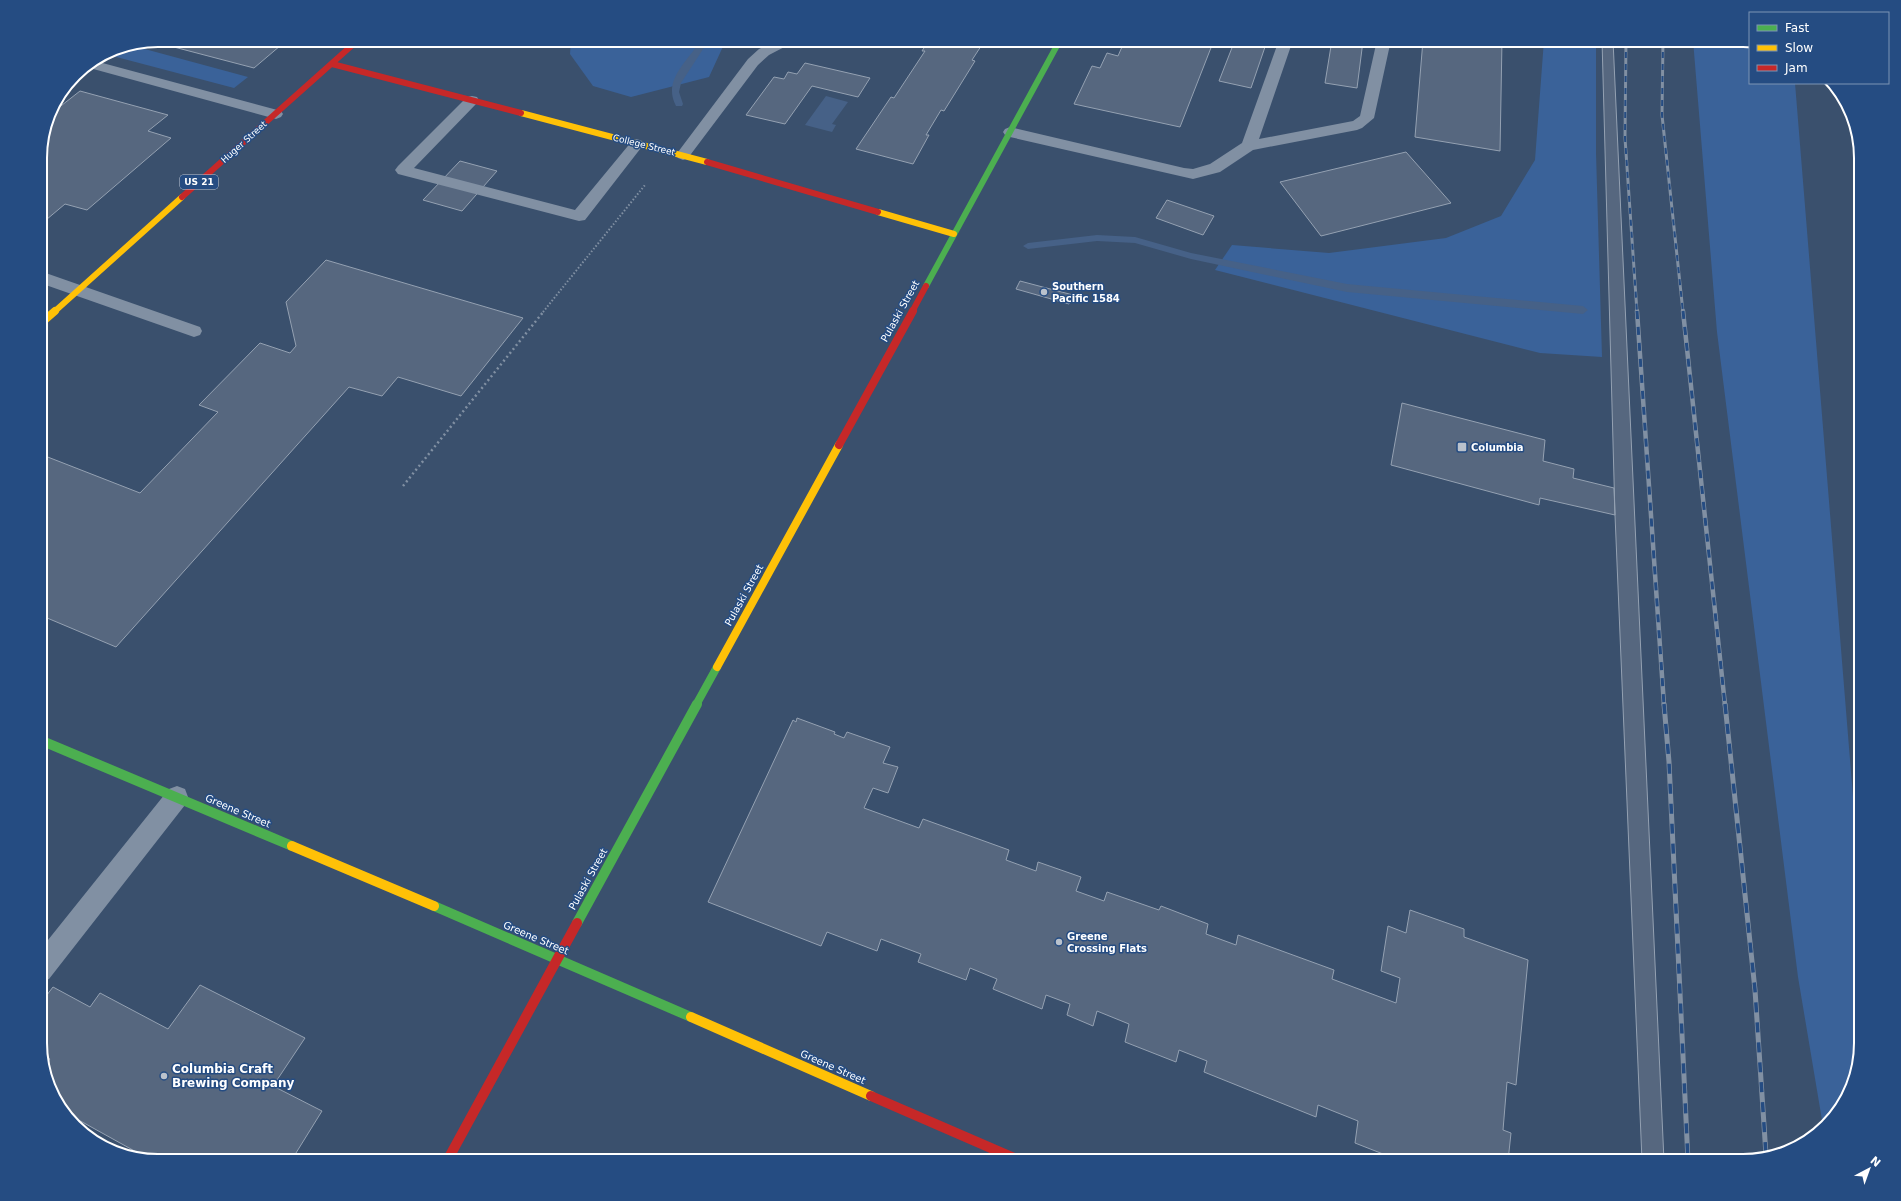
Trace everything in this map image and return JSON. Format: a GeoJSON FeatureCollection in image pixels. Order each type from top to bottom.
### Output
{"type":"FeatureCollection","features":[{"type":"Feature","properties":{"kind":"street","name":"Huger Street"},"geometry":{"type":"LineString","coordinates":[[47,318],[350,47]]}},
{"type":"Feature","properties":{"kind":"street","name":"Pulaski Street"},"geometry":{"type":"LineString","coordinates":[[451,1154],[1056,47]]}},
{"type":"Feature","properties":{"kind":"street","name":"College Street"},"geometry":{"type":"LineString","coordinates":[[332,64],[683,155],[954,234]]}},
{"type":"Feature","properties":{"kind":"street","name":"Greene Street"},"geometry":{"type":"LineString","coordinates":[[47,743],[558,959],[1005,1154]]}},
{"type":"Feature","properties":{"kind":"lane"},"geometry":{"type":"LineString","coordinates":[[683,155],[753,62],[764,52],[774,47]]}},
{"type":"Feature","properties":{"kind":"lane"},"geometry":{"type":"LineString","coordinates":[[1249,146],[1284,47]]}},
{"type":"Feature","properties":{"kind":"lane"},"geometry":{"type":"LineString","coordinates":[[1010,132],[1184,174],[1193,174],[1215,168],[1249,146],[1357,125],[1363,122],[1367,118],[1382,47]]}},
{"type":"Feature","properties":{"kind":"lane"},"geometry":{"type":"LineString","coordinates":[[96,66],[276,114]]}},
{"type":"Feature","properties":{"kind":"lane"},"geometry":{"type":"LineString","coordinates":[[472,100],[403,170],[579,216],[637,144]]}},
{"type":"Feature","properties":{"kind":"lane"},"geometry":{"type":"LineString","coordinates":[[47,280],[194,331]]}},
{"type":"Feature","properties":{"kind":"lane"},"geometry":{"type":"LineString","coordinates":[[47,961],[177,797]]}},
{"type":"Feature","properties":{"kind":"path"},"geometry":{"type":"LineString","coordinates":[[403,486],[645,185]]}},
{"type":"Feature","properties":{"kind":"shaded area"},"geometry":{"type":"Polygon","coordinates":[[[570,47],[723,47],[709,77],[631,97],[593,86],[570,54],[570,47]]]}},
{"type":"Feature","properties":{"kind":"shaded area"},"geometry":{"type":"Polygon","coordinates":[[[1543,47],[1596,47],[1596,153],[1602,357],[1540,353],[1215,270],[1232,245],[1329,253],[1446,238],[1501,216],[1535,160],[1543,47]]]}},
{"type":"Feature","properties":{"kind":"shaded area"},"geometry":{"type":"Polygon","coordinates":[[[1694,47],[1749,47],[1749,84],[1795,84],[1854,809],[1853,1058],[1843,1092],[1822,1121],[1798,977],[1717,332],[1694,47]]]}},
{"type":"Feature","properties":{"kind":"shaded area"},"geometry":{"type":"Polygon","coordinates":[[[142,48],[248,77],[234,88],[114,56],[142,48]]]}},
{"type":"Feature","properties":{"kind":"shaded area"},"geometry":{"type":"Polygon","coordinates":[[[826,96],[848,102],[832,124],[836,125],[832,132],[805,125],[826,96]]]}},
{"type":"Feature","properties":{"kind":"building"},"geometry":{"type":"Polygon","coordinates":[[[174,47],[279,47],[254,68],[174,47]]]}},
{"type":"Feature","properties":{"kind":"building"},"geometry":{"type":"Polygon","coordinates":[[[925,47],[980,47],[972,60],[975,61],[944,111],[941,110],[926,135],[929,135],[913,164],[856,149],[891,97],[894,98],[925,51],[922,51],[925,47]]]}},
{"type":"Feature","properties":{"kind":"building"},"geometry":{"type":"Polygon","coordinates":[[[1122,47],[1211,47],[1180,127],[1074,104],[1092,66],[1100,68],[1107,53],[1118,56],[1122,47]]]}},
{"type":"Feature","properties":{"kind":"building"},"geometry":{"type":"Polygon","coordinates":[[[1232,47],[1265,47],[1251,88],[1219,81],[1232,47]]]}},
{"type":"Feature","properties":{"kind":"building"},"geometry":{"type":"Polygon","coordinates":[[[1331,47],[1362,47],[1357,88],[1325,83],[1331,47]]]}},
{"type":"Feature","properties":{"kind":"building"},"geometry":{"type":"Polygon","coordinates":[[[1422,47],[1502,47],[1500,151],[1415,137],[1422,47]]]}},
{"type":"Feature","properties":{"kind":"building"},"geometry":{"type":"Polygon","coordinates":[[[1602,47],[1613,47],[1664,1154],[1642,1154],[1615,515],[1602,47]]]}},
{"type":"Feature","properties":{"kind":"building"},"geometry":{"type":"Polygon","coordinates":[[[805,63],[870,78],[858,97],[812,86],[785,124],[746,115],[774,77],[784,79],[788,72],[797,74],[805,63]]]}},
{"type":"Feature","properties":{"kind":"building"},"geometry":{"type":"Polygon","coordinates":[[[80,91],[168,115],[148,131],[171,138],[87,210],[65,204],[47,219],[47,150],[51,129],[59,108],[80,91]]]}},
{"type":"Feature","properties":{"kind":"building"},"geometry":{"type":"Polygon","coordinates":[[[1406,152],[1451,203],[1321,236],[1280,182],[1406,152]]]}},
{"type":"Feature","properties":{"kind":"building"},"geometry":{"type":"Polygon","coordinates":[[[460,161],[497,171],[462,211],[423,200],[460,161]]]}},
{"type":"Feature","properties":{"kind":"building"},"geometry":{"type":"Polygon","coordinates":[[[1167,200],[1214,216],[1203,235],[1156,218],[1167,200]]]}},
{"type":"Feature","properties":{"kind":"building"},"geometry":{"type":"Polygon","coordinates":[[[326,260],[523,318],[461,396],[398,377],[382,396],[349,387],[116,647],[47,618],[47,457],[140,493],[218,412],[199,405],[260,343],[290,353],[296,346],[286,302],[326,260]]]}},
{"type":"Feature","properties":{"kind":"building","name":"Southern Pacific 1584"},"geometry":{"type":"Polygon","coordinates":[[[1020,281],[1073,295],[1069,304],[1016,289],[1020,281]]]}},
{"type":"Feature","properties":{"kind":"building"},"geometry":{"type":"Polygon","coordinates":[[[1402,403],[1545,440],[1543,461],[1574,469],[1573,478],[1614,488],[1615,515],[1540,498],[1539,505],[1391,465],[1402,403]]]}},
{"type":"Feature","properties":{"kind":"building","name":"Greene Crossing Flats"},"geometry":{"type":"Polygon","coordinates":[[[797,718],[835,732],[834,734],[844,738],[847,732],[890,747],[883,763],[898,767],[888,793],[873,788],[864,808],[919,828],[923,819],[1009,850],[1006,860],[1036,871],[1038,862],[1081,877],[1076,891],[1104,901],[1107,892],[1159,910],[1161,906],[1208,924],[1206,934],[1236,945],[1238,935],[1334,970],[1332,979],[1396,1003],[1400,978],[1381,971],[1388,926],[1406,933],[1410,910],[1464,929],[1464,937],[1528,960],[1516,1085],[1507,1082],[1503,1130],[1511,1133],[1509,1154],[1383,1154],[1355,1143],[1358,1121],[1318,1105],[1316,1117],[1204,1072],[1207,1061],[1179,1050],[1176,1062],[1125,1042],[1129,1024],[1097,1011],[1093,1026],[1067,1015],[1070,1004],[1046,995],[1042,1009],[993,989],[997,979],[970,968],[966,980],[918,962],[921,954],[881,939],[877,951],[827,932],[821,946],[708,902],[793,720],[796,722],[797,718]]]}},
{"type":"Feature","properties":{"kind":"building","name":"Columbia Craft Brewing Company"},"geometry":{"type":"Polygon","coordinates":[[[200,985],[305,1038],[273,1086],[322,1111],[295,1154],[143,1153],[135,1151],[76,1119],[62,1099],[55,1086],[49,1065],[48,1061],[50,1059],[48,1058],[47,1051],[47,995],[53,987],[90,1007],[100,993],[168,1029],[200,985]]]}},
{"type":"Feature","properties":{"kind":"waterway"},"geometry":{"type":"LineString","coordinates":[[679,104],[675,92],[676,83],[701,47]]}},
{"type":"Feature","properties":{"kind":"waterway"},"geometry":{"type":"LineString","coordinates":[[1028,246],[1097,238],[1135,240],[1191,256],[1347,288],[1583,310]]}},
{"type":"Feature","properties":{"kind":"railway"},"geometry":{"type":"LineString","coordinates":[[1626,47],[1625,138],[1637,312]]}},
{"type":"Feature","properties":{"kind":"railway"},"geometry":{"type":"LineString","coordinates":[[1663,47],[1662,115],[1683,312]]}},
{"type":"Feature","properties":{"kind":"railway"},"geometry":{"type":"LineString","coordinates":[[1637,311],[1664,705]]}},
{"type":"Feature","properties":{"kind":"railway"},"geometry":{"type":"LineString","coordinates":[[1683,311],[1725,705]]}},
{"type":"Feature","properties":{"kind":"railway"},"geometry":{"type":"LineString","coordinates":[[1664,704],[1669,762],[1688,1154]]}},
{"type":"Feature","properties":{"kind":"railway"},"geometry":{"type":"LineString","coordinates":[[1725,704],[1755,990],[1766,1151]]}},
{"type":"Feature","properties":{"kind":"traffic: fast"},"geometry":{"type":"LineString","coordinates":[[926,286],[1056,47]]}},
{"type":"Feature","properties":{"kind":"traffic: fast"},"geometry":{"type":"LineString","coordinates":[[577,923],[717,667]]}},
{"type":"Feature","properties":{"kind":"traffic: fast"},"geometry":{"type":"LineString","coordinates":[[47,743],[292,846]]}},
{"type":"Feature","properties":{"kind":"traffic: fast"},"geometry":{"type":"LineString","coordinates":[[434,906],[691,1017]]}},
{"type":"Feature","properties":{"kind":"traffic: slow"},"geometry":{"type":"LineString","coordinates":[[521,113],[707,162]]}},
{"type":"Feature","properties":{"kind":"traffic: slow"},"geometry":{"type":"LineString","coordinates":[[47,318],[182,197]]}},
{"type":"Feature","properties":{"kind":"traffic: slow"},"geometry":{"type":"LineString","coordinates":[[878,212],[954,234]]}},
{"type":"Feature","properties":{"kind":"traffic: slow"},"geometry":{"type":"LineString","coordinates":[[717,667],[839,445]]}},
{"type":"Feature","properties":{"kind":"traffic: slow"},"geometry":{"type":"LineString","coordinates":[[292,846],[434,906]]}},
{"type":"Feature","properties":{"kind":"traffic: slow"},"geometry":{"type":"LineString","coordinates":[[691,1017],[871,1096]]}},
{"type":"Feature","properties":{"kind":"traffic: jam"},"geometry":{"type":"LineString","coordinates":[[182,197],[350,47]]}},
{"type":"Feature","properties":{"kind":"traffic: jam"},"geometry":{"type":"LineString","coordinates":[[332,64],[521,113]]}},
{"type":"Feature","properties":{"kind":"traffic: jam"},"geometry":{"type":"LineString","coordinates":[[707,162],[878,212]]}},
{"type":"Feature","properties":{"kind":"traffic: jam"},"geometry":{"type":"LineString","coordinates":[[839,445],[926,286]]}},
{"type":"Feature","properties":{"kind":"traffic: jam"},"geometry":{"type":"LineString","coordinates":[[451,1154],[577,923]]}},
{"type":"Feature","properties":{"kind":"traffic: jam"},"geometry":{"type":"LineString","coordinates":[[871,1096],[1005,1154]]}},
{"type":"Feature","properties":{"kind":"place","name":"Southern Pacific 1584"},"geometry":{"type":"Point","coordinates":[1044,292]}},
{"type":"Feature","properties":{"kind":"place","name":"Columbia"},"geometry":{"type":"Point","coordinates":[1462,447]}},
{"type":"Feature","properties":{"kind":"place","name":"Greene Crossing Flats"},"geometry":{"type":"Point","coordinates":[1059,942]}},
{"type":"Feature","properties":{"kind":"place","name":"Columbia Craft Brewing Company"},"geometry":{"type":"Point","coordinates":[164,1076]}}]}
